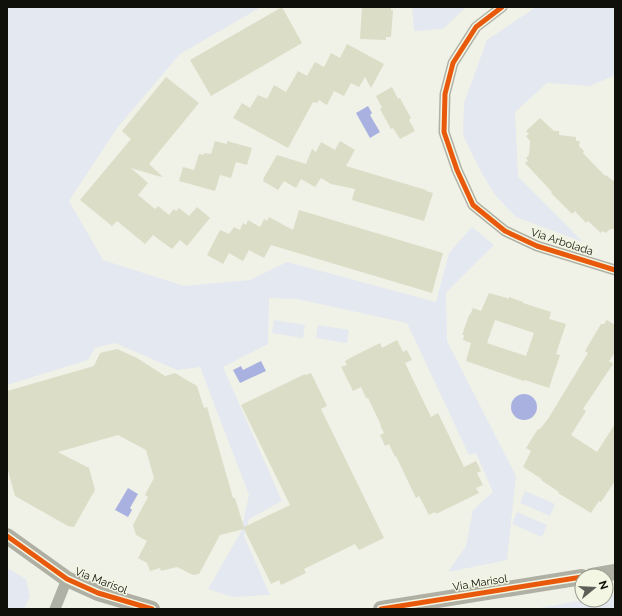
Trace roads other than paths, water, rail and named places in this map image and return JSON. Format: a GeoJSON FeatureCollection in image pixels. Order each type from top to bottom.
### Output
{"type":"FeatureCollection","features":[{"type":"Feature","properties":{"kind":"street","name":"Via Arbolada"},"geometry":{"type":"LineString","coordinates":[[502,7],[476,27],[453,63],[445,94],[444,132],[457,170],[473,205],[505,231],[537,246],[615,270]]}},
{"type":"Feature","properties":{"kind":"street","name":"Via Marisol"},"geometry":{"type":"LineString","coordinates":[[7,536],[66,579],[98,593],[152,609]]}},
{"type":"Feature","properties":{"kind":"street","name":"Via Marisol"},"geometry":{"type":"LineString","coordinates":[[381,609],[574,578]]}},
{"type":"Feature","properties":{"kind":"street"},"geometry":{"type":"LineString","coordinates":[[55,609],[66,579]]}},
{"type":"Feature","properties":{"kind":"water"},"geometry":{"type":"Polygon","coordinates":[[[368,106],[372,113],[370,115],[380,132],[370,138],[356,113],[368,106]]]}},
{"type":"Feature","properties":{"kind":"water"},"geometry":{"type":"Polygon","coordinates":[[[261,361],[266,371],[240,383],[233,370],[241,366],[243,370],[261,361]]]}},
{"type":"Feature","properties":{"kind":"water"},"geometry":{"type":"Polygon","coordinates":[[[524,394],[533,398],[537,407],[533,416],[524,420],[515,416],[511,407],[515,398],[524,394]]]}},
{"type":"Feature","properties":{"kind":"water"},"geometry":{"type":"Polygon","coordinates":[[[128,488],[138,494],[130,508],[132,510],[128,517],[115,510],[128,488]]]}}]}
